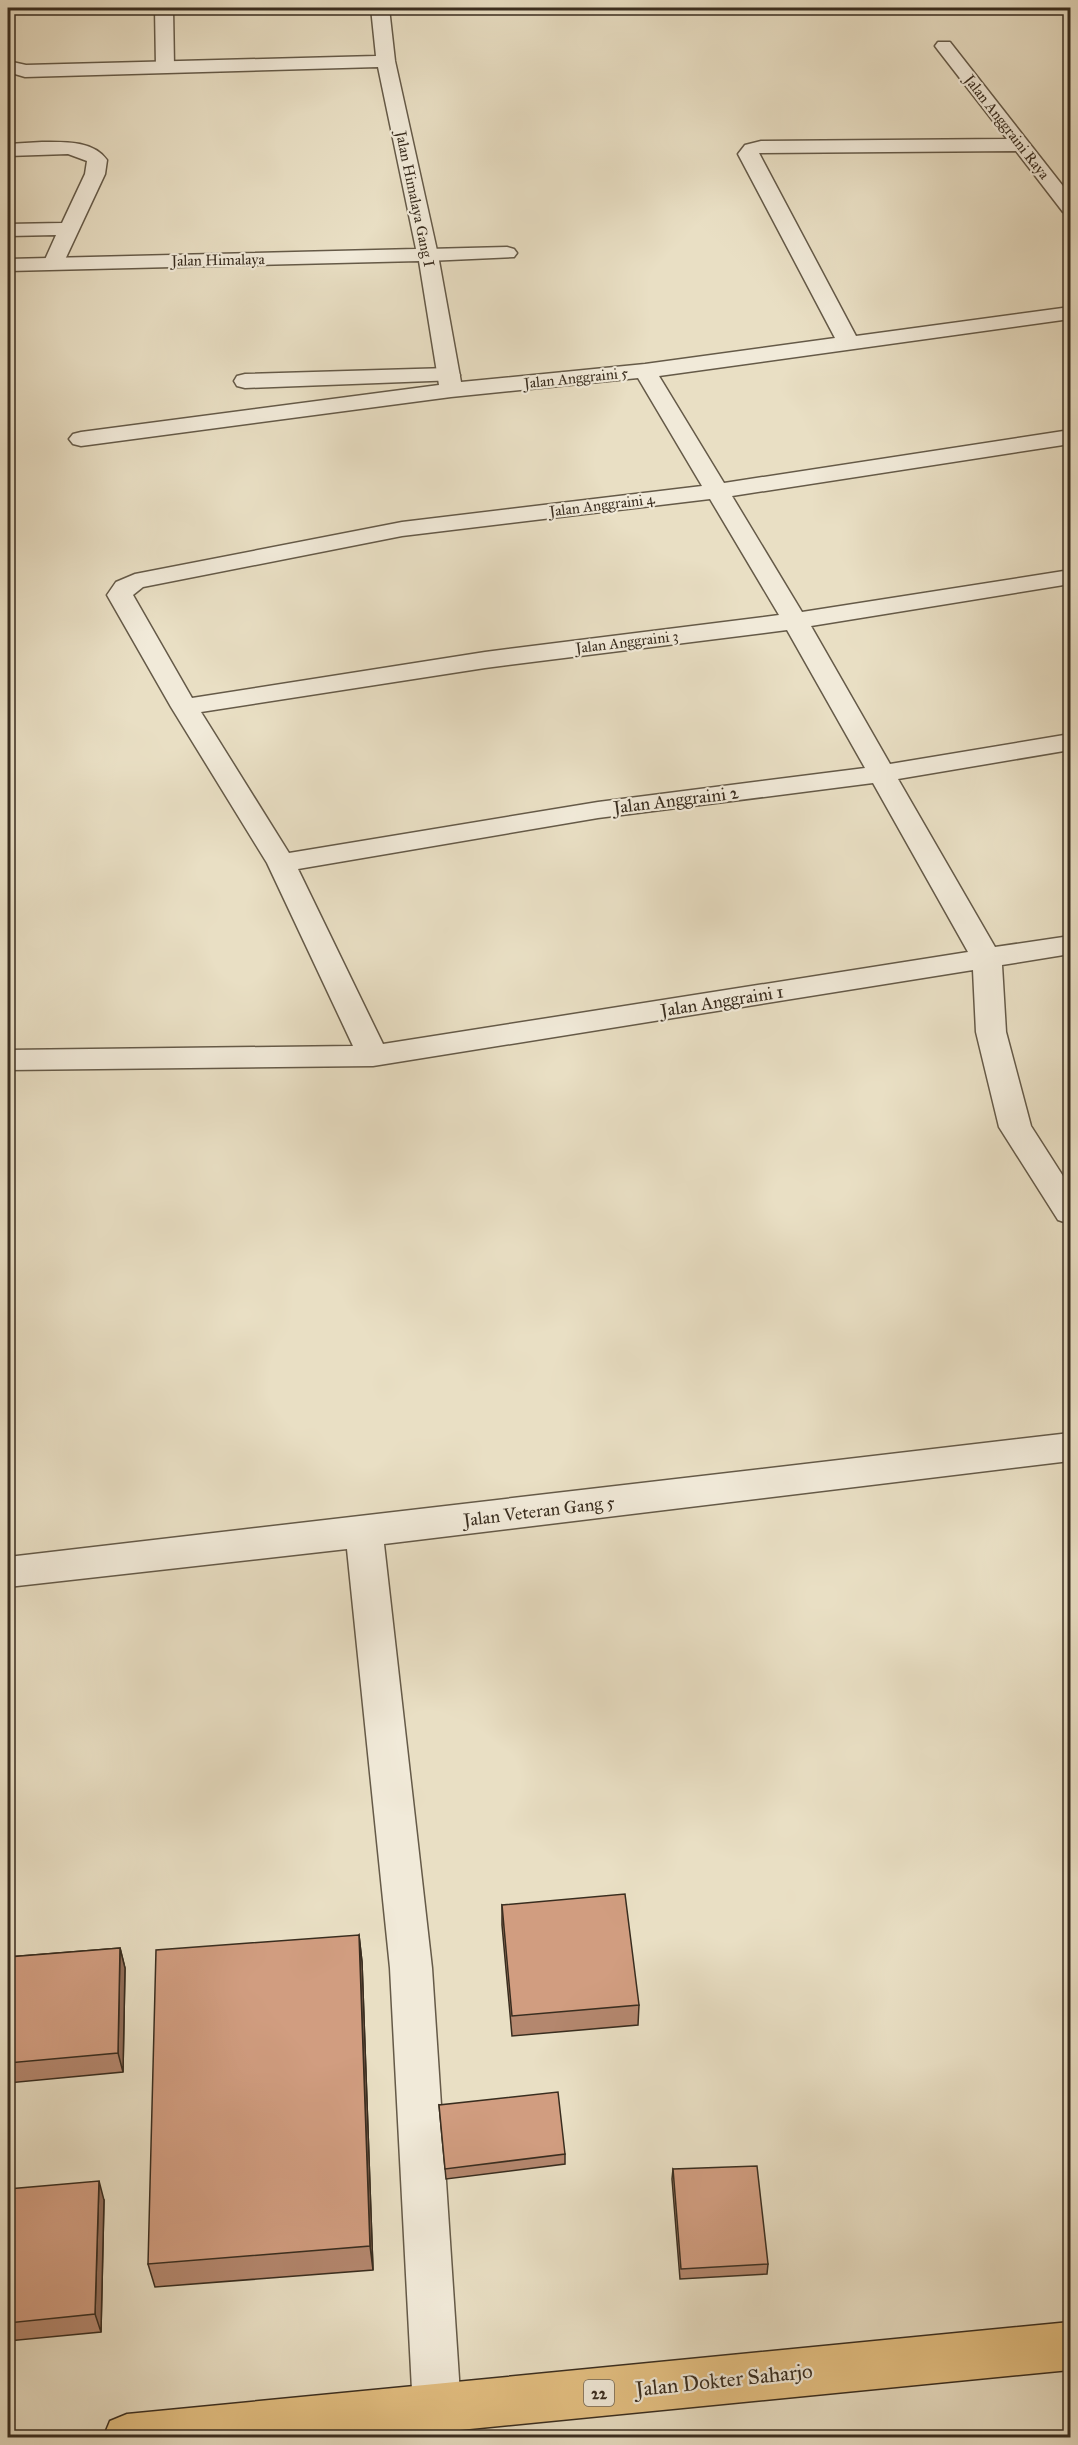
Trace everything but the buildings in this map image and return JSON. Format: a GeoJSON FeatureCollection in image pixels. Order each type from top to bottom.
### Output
{"type":"FeatureCollection","features":[{"type":"Feature","properties":{"kind":"highway","name":"Jalan Dokter Saharjo"},"geometry":{"type":"LineString","coordinates":[[128,2438],[1071,2346]]}},
{"type":"Feature","properties":{"kind":"street"},"geometry":{"type":"LineString","coordinates":[[164,8],[165,68]]}},
{"type":"Feature","properties":{"kind":"street","name":"Jalan Himalaya Gang I"},"geometry":{"type":"LineString","coordinates":[[380,8],[386,61],[428,255],[450,383]]}},
{"type":"Feature","properties":{"kind":"street","name":"Jalan Anggraini Raya"},"geometry":{"type":"LineString","coordinates":[[944,46],[1071,208]]}},
{"type":"Feature","properties":{"kind":"street"},"geometry":{"type":"LineString","coordinates":[[8,66],[25,71],[386,61]]}},
{"type":"Feature","properties":{"kind":"street"},"geometry":{"type":"LineString","coordinates":[[848,342],[748,154],[752,149],[761,147],[1020,145]]}},
{"type":"Feature","properties":{"kind":"street"},"geometry":{"type":"LineString","coordinates":[[8,150],[81,148],[93,154],[97,160],[95,174],[53,264]]}},
{"type":"Feature","properties":{"kind":"street"},"geometry":{"type":"LineString","coordinates":[[8,230],[69,229]]}},
{"type":"Feature","properties":{"kind":"street","name":"Jalan Himalaya"},"geometry":{"type":"LineString","coordinates":[[8,265],[507,253]]}},
{"type":"Feature","properties":{"kind":"street","name":"Jalan Anggraini 5"},"geometry":{"type":"LineString","coordinates":[[81,439],[450,383],[645,371],[1071,313]]}},
{"type":"Feature","properties":{"kind":"street"},"geometry":{"type":"LineString","coordinates":[[645,371],[795,621],[987,960],[991,1032],[1015,1127],[1071,1212]]}},
{"type":"Feature","properties":{"kind":"street"},"geometry":{"type":"LineString","coordinates":[[245,381],[450,383]]}},
{"type":"Feature","properties":{"kind":"street","name":"Jalan Anggraini 4"},"geometry":{"type":"LineString","coordinates":[[184,706],[120,595],[125,587],[135,581],[402,529],[716,490],[1071,437]]}},
{"type":"Feature","properties":{"kind":"street","name":"Jalan Anggraini 3"},"geometry":{"type":"LineString","coordinates":[[184,706],[485,660],[795,621],[1071,577]]}},
{"type":"Feature","properties":{"kind":"street"},"geometry":{"type":"LineString","coordinates":[[184,706],[281,863],[373,1056]]}},
{"type":"Feature","properties":{"kind":"street","name":"Jalan Anggraini 2"},"geometry":{"type":"LineString","coordinates":[[281,863],[598,810],[880,774],[1071,742]]}},
{"type":"Feature","properties":{"kind":"street","name":"Jalan Anggraini 1"},"geometry":{"type":"LineString","coordinates":[[8,1060],[373,1056],[1071,945]]}},
{"type":"Feature","properties":{"kind":"street","name":"Jalan Veteran Gang 5"},"geometry":{"type":"LineString","coordinates":[[8,1572],[364,1532],[1071,1447]]}},
{"type":"Feature","properties":{"kind":"street"},"geometry":{"type":"LineString","coordinates":[[364,1532],[411,1968],[437,2409]]}}]}
